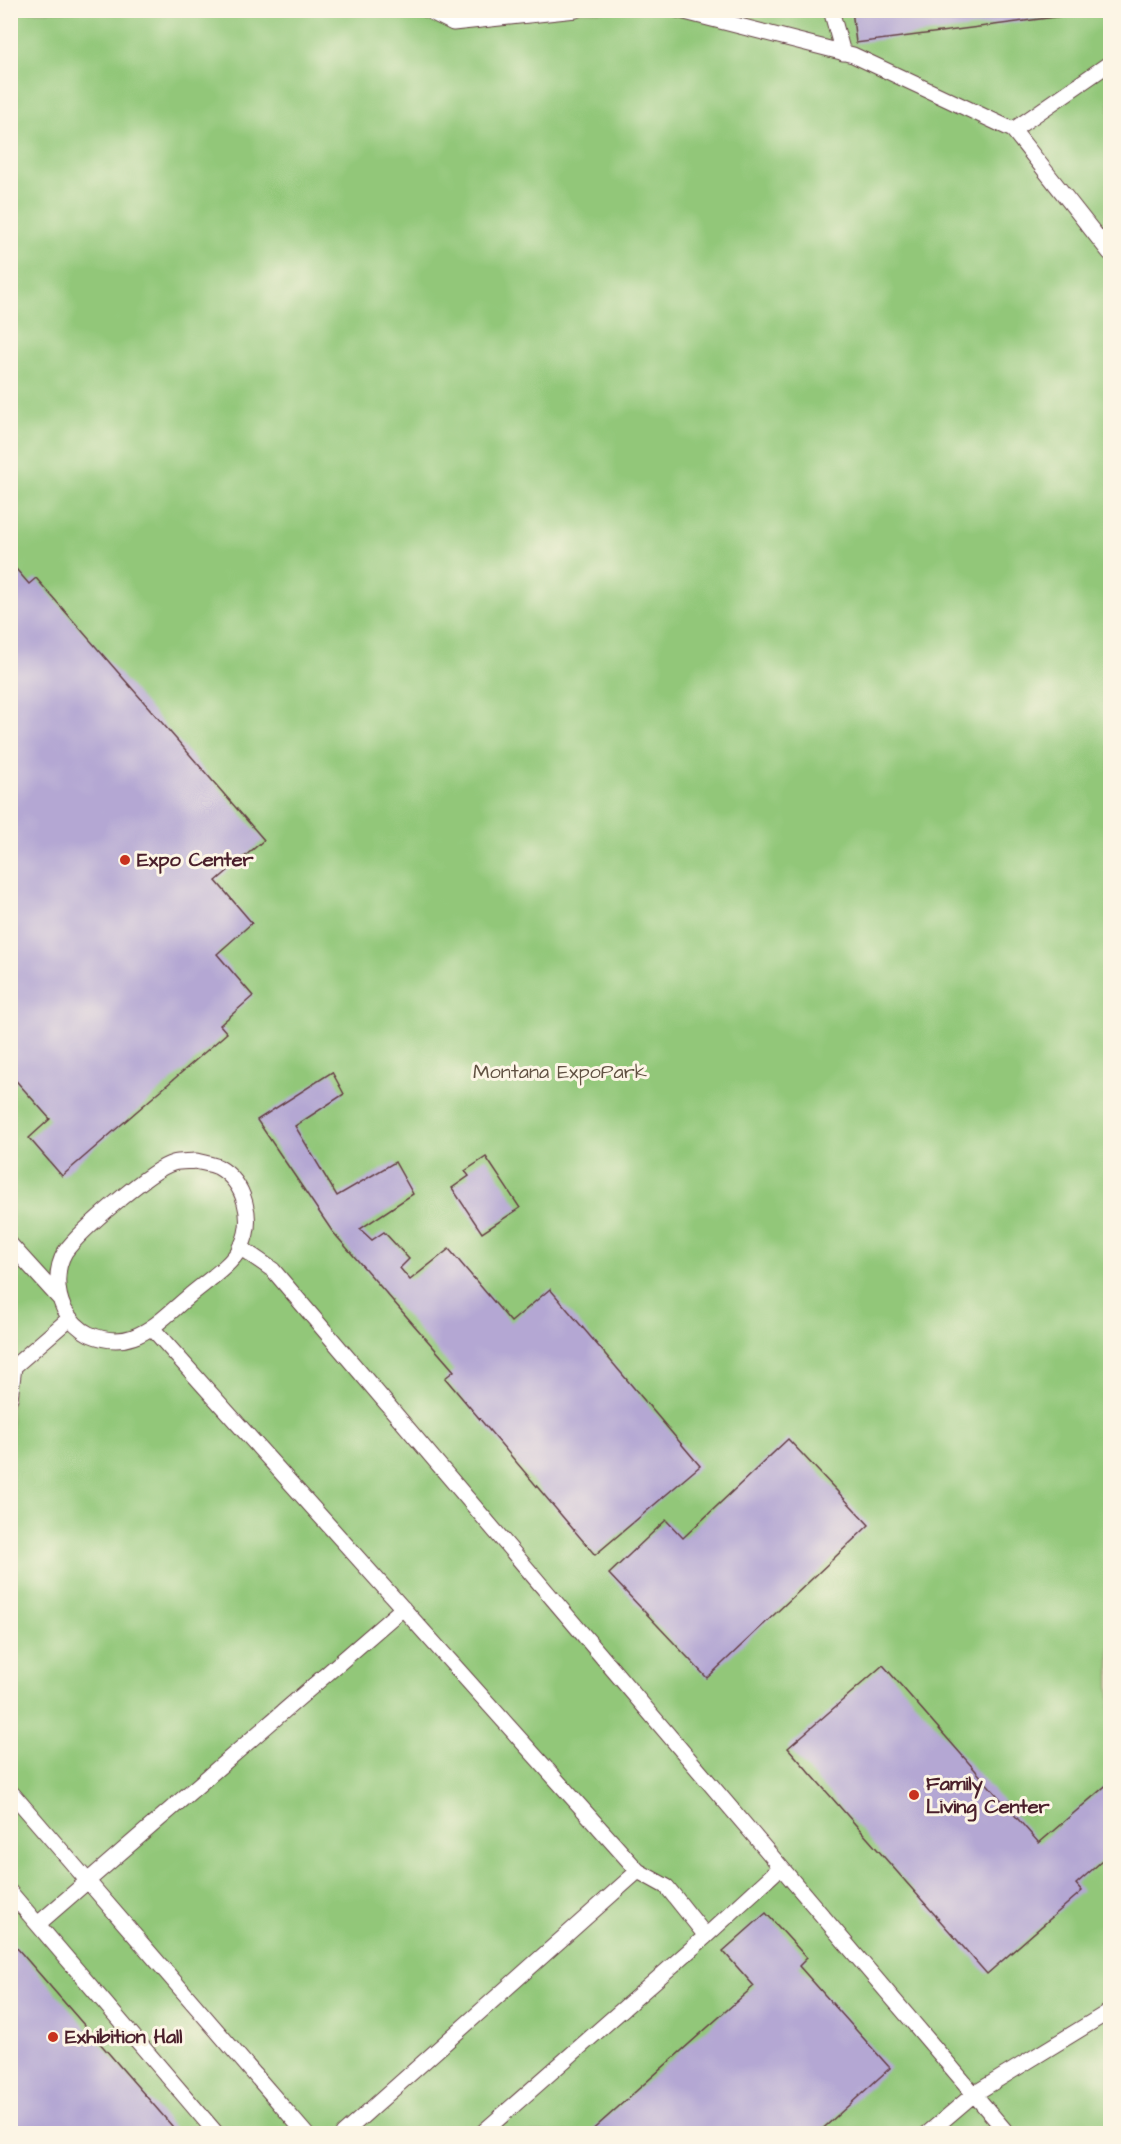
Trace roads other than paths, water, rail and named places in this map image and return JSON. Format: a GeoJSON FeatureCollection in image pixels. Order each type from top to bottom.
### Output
{"type":"FeatureCollection","features":[{"type":"Feature","properties":{"kind":"lane"},"geometry":{"type":"LineString","coordinates":[[428,10],[453,23],[576,10]]}},
{"type":"Feature","properties":{"kind":"lane"},"geometry":{"type":"LineString","coordinates":[[677,10],[853,55],[1014,130],[1110,253]]}},
{"type":"Feature","properties":{"kind":"lane"},"geometry":{"type":"LineString","coordinates":[[831,10],[843,52]]}},
{"type":"Feature","properties":{"kind":"lane"},"geometry":{"type":"LineString","coordinates":[[1014,130],[1110,63]]}},
{"type":"Feature","properties":{"kind":"lane"},"geometry":{"type":"LineString","coordinates":[[10,1244],[59,1298],[70,1318],[87,1333],[109,1340],[132,1338],[152,1328],[226,1264],[240,1247],[248,1225],[246,1203],[235,1182],[218,1167],[196,1161],[173,1163],[153,1173],[79,1236],[64,1254],[57,1275],[59,1298]]}},
{"type":"Feature","properties":{"kind":"lane"},"geometry":{"type":"LineString","coordinates":[[240,1247],[273,1270],[1008,2133]]}},
{"type":"Feature","properties":{"kind":"lane"},"geometry":{"type":"LineString","coordinates":[[10,1398],[12,1368],[70,1318]]}},
{"type":"Feature","properties":{"kind":"lane"},"geometry":{"type":"LineString","coordinates":[[152,1328],[638,1871],[667,1887],[706,1936]]}},
{"type":"Feature","properties":{"kind":"lane"},"geometry":{"type":"LineString","coordinates":[[38,1924],[403,1608]]}},
{"type":"Feature","properties":{"kind":"lane"},"geometry":{"type":"LineString","coordinates":[[10,1791],[306,2133]]}},
{"type":"Feature","properties":{"kind":"lane"},"geometry":{"type":"LineString","coordinates":[[481,2133],[706,1936],[781,1867]]}},
{"type":"Feature","properties":{"kind":"lane"},"geometry":{"type":"LineString","coordinates":[[343,2133],[638,1871]]}},
{"type":"Feature","properties":{"kind":"lane"},"geometry":{"type":"LineString","coordinates":[[10,1892],[217,2133]]}},
{"type":"Feature","properties":{"kind":"lane"},"geometry":{"type":"LineString","coordinates":[[927,2133],[974,2094],[1110,2011]]}},
{"type":"Feature","properties":{"kind":"place","name":"Expo Center"},"geometry":{"type":"Point","coordinates":[125,860]}},
{"type":"Feature","properties":{"kind":"place","name":"Family Living Center"},"geometry":{"type":"Point","coordinates":[914,1795]}},
{"type":"Feature","properties":{"kind":"place","name":"Exhibition Hall"},"geometry":{"type":"Point","coordinates":[53,2037]}},
{"type":"Feature","properties":{"kind":"park label","name":"Montana ExpoPark"},"geometry":{"type":"Point","coordinates":[560,1072]}}]}
